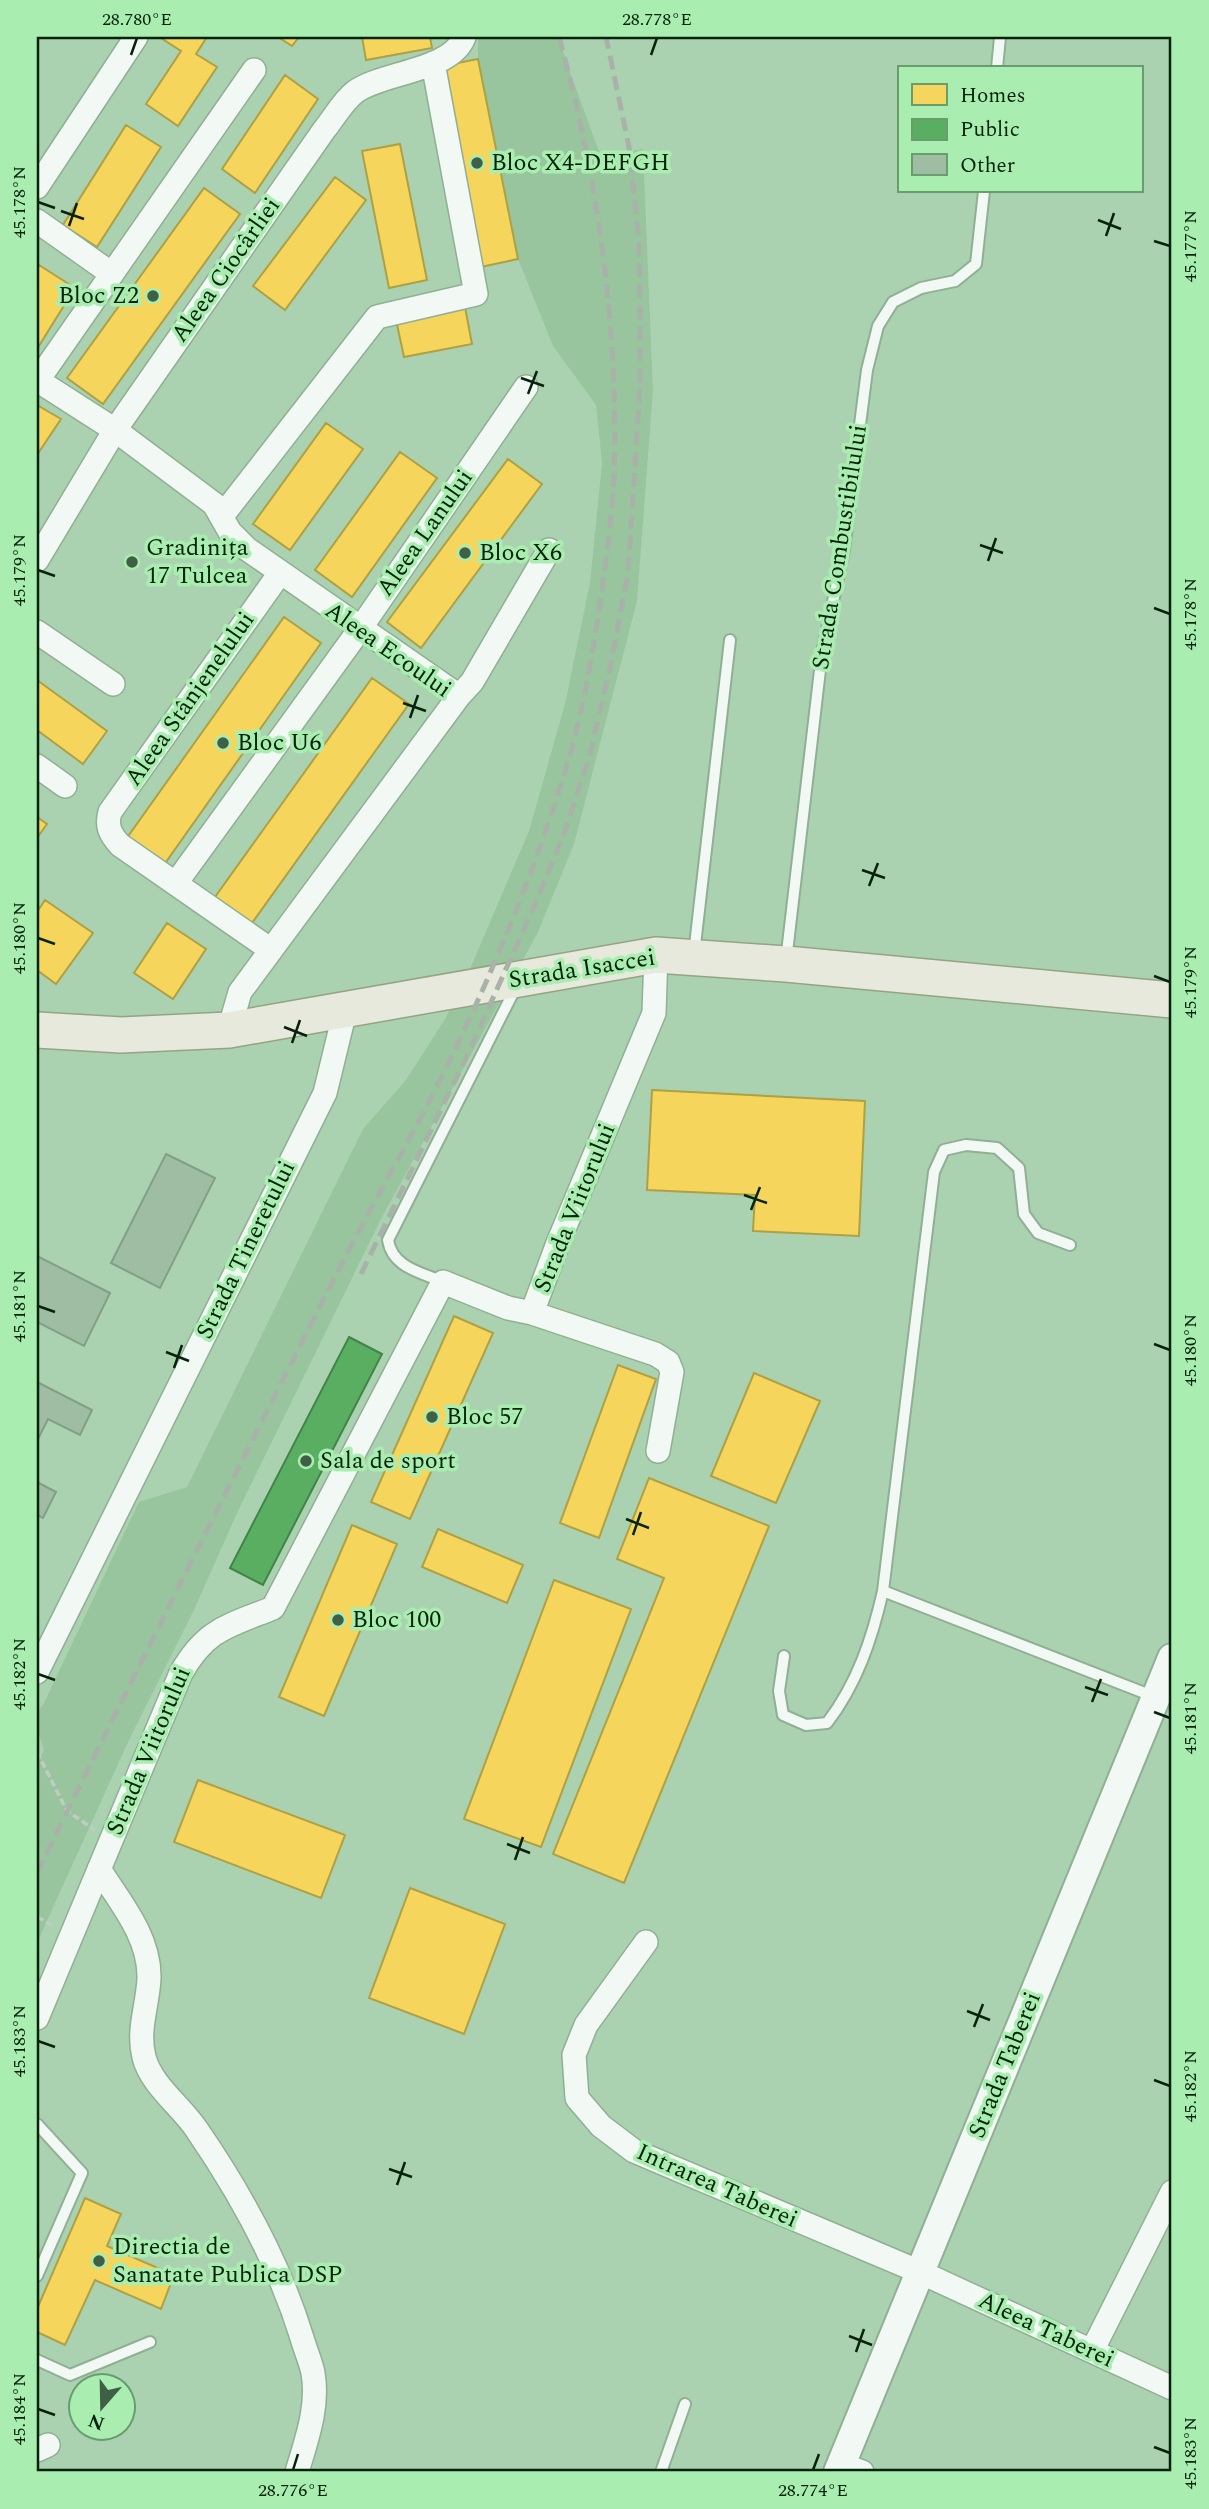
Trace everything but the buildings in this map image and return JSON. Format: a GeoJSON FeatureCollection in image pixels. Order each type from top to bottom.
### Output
{"type":"FeatureCollection","features":[{"type":"Feature","properties":{"kind":"main road","name":"Strada Isaccei"},"geometry":{"type":"LineString","coordinates":[[37,1030],[121,1035],[229,1030],[656,955],[786,964],[1172,1000]]}},
{"type":"Feature","properties":{"kind":"street"},"geometry":{"type":"LineString","coordinates":[[37,187],[136,37]]}},
{"type":"Feature","properties":{"kind":"street","name":"Aleea Ciocârliei"},"geometry":{"type":"LineString","coordinates":[[37,559],[115,430],[324,130],[355,92],[385,77],[433,63],[462,43],[464,37]]}},
{"type":"Feature","properties":{"kind":"street"},"geometry":{"type":"LineString","coordinates":[[222,516],[377,317],[475,294],[433,63]]}},
{"type":"Feature","properties":{"kind":"street"},"geometry":{"type":"LineString","coordinates":[[37,380],[254,70]]}},
{"type":"Feature","properties":{"kind":"street"},"geometry":{"type":"LineString","coordinates":[[37,221],[112,274]]}},
{"type":"Feature","properties":{"kind":"street","name":"Aleea Ecoului"},"geometry":{"type":"LineString","coordinates":[[37,380],[115,430],[214,504],[230,532],[247,549],[459,696],[240,992],[229,1030]]}},
{"type":"Feature","properties":{"kind":"street","name":"Aleea Lanului"},"geometry":{"type":"LineString","coordinates":[[176,883],[360,629],[526,387]]}},
{"type":"Feature","properties":{"kind":"street"},"geometry":{"type":"LineString","coordinates":[[459,696],[472,682],[549,550]]}},
{"type":"Feature","properties":{"kind":"street","name":"Aleea Stânjenelului"},"geometry":{"type":"LineString","coordinates":[[176,883],[120,845],[109,828],[110,812],[280,573]]}},
{"type":"Feature","properties":{"kind":"street"},"geometry":{"type":"LineString","coordinates":[[37,632],[113,684]]}},
{"type":"Feature","properties":{"kind":"street"},"geometry":{"type":"LineString","coordinates":[[37,766],[65,786]]}},
{"type":"Feature","properties":{"kind":"street"},"geometry":{"type":"LineString","coordinates":[[176,883],[271,950]]}},
{"type":"Feature","properties":{"kind":"street","name":"Strada Viitorului"},"geometry":{"type":"LineString","coordinates":[[37,2018],[181,1673],[192,1653],[217,1630],[273,1608],[443,1282],[508,1308],[532,1313],[558,1243],[654,1013],[656,955]]}},
{"type":"Feature","properties":{"kind":"street","name":"Strada Tineretului"},"geometry":{"type":"LineString","coordinates":[[37,1672],[325,1093],[345,1011]]}},
{"type":"Feature","properties":{"kind":"street"},"geometry":{"type":"LineString","coordinates":[[532,1313],[655,1354],[668,1362],[672,1372],[658,1451]]}},
{"type":"Feature","properties":{"kind":"street","name":"Strada Taberei"},"geometry":{"type":"LineString","coordinates":[[847,2470],[920,2272],[1172,1658]]}},
{"type":"Feature","properties":{"kind":"street"},"geometry":{"type":"LineString","coordinates":[[99,1869],[137,1929],[147,1956],[149,1978],[141,2033],[144,2057],[150,2071],[195,2127],[256,2225],[292,2307],[313,2375],[313,2414],[297,2472]]}},
{"type":"Feature","properties":{"kind":"street","name":"Intrarea Taberei"},"geometry":{"type":"LineString","coordinates":[[646,1942],[586,2025],[574,2054],[578,2098],[601,2126],[634,2151],[920,2272]]}},
{"type":"Feature","properties":{"kind":"street"},"geometry":{"type":"LineString","coordinates":[[1092,2351],[1172,2192]]}},
{"type":"Feature","properties":{"kind":"street","name":"Aleea Taberei"},"geometry":{"type":"LineString","coordinates":[[920,2272],[1172,2388]]}},
{"type":"Feature","properties":{"kind":"lane"},"geometry":{"type":"LineString","coordinates":[[997,66],[1000,37]]}},
{"type":"Feature","properties":{"kind":"lane","name":"Strada Combustibilului"},"geometry":{"type":"LineString","coordinates":[[786,964],[822,653],[844,550],[867,369],[878,326],[893,302],[921,288],[955,281],[976,264],[984,192]]}},
{"type":"Feature","properties":{"kind":"lane"},"geometry":{"type":"LineString","coordinates":[[694,958],[730,640]]}},
{"type":"Feature","properties":{"kind":"lane"},"geometry":{"type":"LineString","coordinates":[[443,1282],[397,1261],[390,1252],[388,1240],[520,978]]}},
{"type":"Feature","properties":{"kind":"lane"},"geometry":{"type":"LineString","coordinates":[[784,1656],[779,1691],[783,1714],[806,1725],[827,1723],[846,1699],[872,1639],[883,1591],[934,1172],[944,1150],[966,1145],[997,1148],[1019,1168],[1024,1214],[1038,1233],[1070,1245]]}},
{"type":"Feature","properties":{"kind":"lane"},"geometry":{"type":"LineString","coordinates":[[883,1591],[1156,1697]]}},
{"type":"Feature","properties":{"kind":"lane"},"geometry":{"type":"LineString","coordinates":[[37,2124],[82,2173],[37,2276]]}},
{"type":"Feature","properties":{"kind":"lane"},"geometry":{"type":"LineString","coordinates":[[37,2360],[70,2375],[150,2342]]}},
{"type":"Feature","properties":{"kind":"lane"},"geometry":{"type":"LineString","coordinates":[[661,2472],[685,2404]]}},
{"type":"Feature","properties":{"kind":"path"},"geometry":{"type":"LineString","coordinates":[[37,1752],[67,1811],[111,1841]]}},
{"type":"Feature","properties":{"kind":"path"},"geometry":{"type":"LineString","coordinates":[[37,1917],[55,1927]]}},
{"type":"Feature","properties":{"kind":"green space"},"geometry":{"type":"Polygon","coordinates":[[[478,37],[559,37],[601,157],[643,149],[653,390],[637,601],[574,844],[538,932],[381,1219],[128,1742],[37,1943],[37,1764],[44,1750],[37,1726],[40,1709],[139,1502],[187,1487],[363,1129],[406,1080],[445,1019],[470,969],[529,831],[565,704],[590,583],[602,463],[596,405],[553,346],[518,259],[478,59],[478,37]]]}},
{"type":"Feature","properties":{"kind":"railway"},"geometry":{"type":"LineString","coordinates":[[37,1873],[333,1281],[450,1059],[487,981],[520,900],[550,819],[569,757],[597,626],[613,493],[615,421],[609,310],[595,200],[559,37]]}},
{"type":"Feature","properties":{"kind":"railway"},"geometry":{"type":"LineString","coordinates":[[361,1274],[466,1058],[537,900],[565,831],[590,754],[610,668],[628,574],[640,386],[640,312],[639,240],[629,147],[606,37]]}},
{"type":"Feature","properties":{"kind":"place","name":"Bloc X4-DEFGH"},"geometry":{"type":"Point","coordinates":[477,163]}},
{"type":"Feature","properties":{"kind":"place","name":"Bloc Z2"},"geometry":{"type":"Point","coordinates":[153,296]}},
{"type":"Feature","properties":{"kind":"place","name":"Bloc X6"},"geometry":{"type":"Point","coordinates":[465,553]}},
{"type":"Feature","properties":{"kind":"place","name":"Gradinița 17 Tulcea"},"geometry":{"type":"Point","coordinates":[132,562]}},
{"type":"Feature","properties":{"kind":"place","name":"Bloc U6"},"geometry":{"type":"Point","coordinates":[223,743]}},
{"type":"Feature","properties":{"kind":"place","name":"Bloc 57"},"geometry":{"type":"Point","coordinates":[432,1417]}},
{"type":"Feature","properties":{"kind":"place","name":"Sala de sport"},"geometry":{"type":"Point","coordinates":[306,1461]}},
{"type":"Feature","properties":{"kind":"place","name":"Bloc 100"},"geometry":{"type":"Point","coordinates":[338,1620]}},
{"type":"Feature","properties":{"kind":"place","name":"Directia de Sanatate Publica DSP"},"geometry":{"type":"Point","coordinates":[99,2261]}}]}
